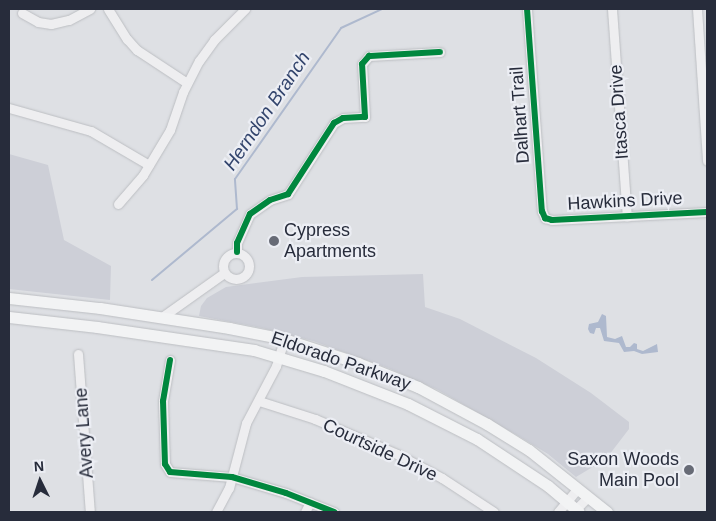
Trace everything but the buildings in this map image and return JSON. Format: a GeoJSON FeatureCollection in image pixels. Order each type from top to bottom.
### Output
{"type":"FeatureCollection","features":[{"type":"Feature","properties":{"kind":"main road","name":"Eldorado Parkway"},"geometry":{"type":"LineString","coordinates":[[9,298],[162,317],[284,339],[392,376],[463,410],[529,450],[607,512]]}},
{"type":"Feature","properties":{"kind":"main road"},"geometry":{"type":"LineString","coordinates":[[98,327],[100,308]]}},
{"type":"Feature","properties":{"kind":"main road","name":"Eldorado Parkway"},"geometry":{"type":"LineString","coordinates":[[9,317],[98,327],[254,350],[279,356],[349,380],[412,406],[494,450],[548,486],[576,511]]}},
{"type":"Feature","properties":{"kind":"main road"},"geometry":{"type":"LineString","coordinates":[[412,406],[419,406],[448,419],[455,419],[463,410]]}},
{"type":"Feature","properties":{"kind":"street"},"geometry":{"type":"LineString","coordinates":[[22,13],[38,22],[51,24],[68,20],[90,9]]}},
{"type":"Feature","properties":{"kind":"street"},"geometry":{"type":"LineString","coordinates":[[108,9],[127,39],[137,50],[187,83]]}},
{"type":"Feature","properties":{"kind":"street"},"geometry":{"type":"LineString","coordinates":[[118,204],[150,165],[174,122],[187,83],[199,60],[214,40],[245,9]]}},
{"type":"Feature","properties":{"kind":"street","name":"Dalhart Trail"},"geometry":{"type":"LineString","coordinates":[[527,9],[542,211],[545,218]]}},
{"type":"Feature","properties":{"kind":"street","name":"Itasca Drive"},"geometry":{"type":"LineString","coordinates":[[612,9],[627,216]]}},
{"type":"Feature","properties":{"kind":"street"},"geometry":{"type":"LineString","coordinates":[[696,9],[707,161]]}},
{"type":"Feature","properties":{"kind":"street"},"geometry":{"type":"LineString","coordinates":[[237,252],[237,243],[250,214],[270,200],[288,194],[334,123],[343,118],[365,116],[362,64],[368,56],[440,52]]}},
{"type":"Feature","properties":{"kind":"street"},"geometry":{"type":"LineString","coordinates":[[9,108],[85,128],[150,165]]}},
{"type":"Feature","properties":{"kind":"street","name":"Hawkins Drive"},"geometry":{"type":"LineString","coordinates":[[545,218],[552,220],[707,212]]}},
{"type":"Feature","properties":{"kind":"street"},"geometry":{"type":"LineString","coordinates":[[237,252],[248,260],[247,273],[236,279],[224,273],[222,265],[225,257],[237,252]]}},
{"type":"Feature","properties":{"kind":"street"},"geometry":{"type":"LineString","coordinates":[[162,317],[182,305],[224,273]]}},
{"type":"Feature","properties":{"kind":"street"},"geometry":{"type":"LineString","coordinates":[[182,305],[184,321]]}},
{"type":"Feature","properties":{"kind":"street"},"geometry":{"type":"LineString","coordinates":[[216,512],[232,478],[243,432],[259,402],[279,356],[284,339]]}},
{"type":"Feature","properties":{"kind":"street","name":"Avery Lane"},"geometry":{"type":"LineString","coordinates":[[78,354],[90,512]]}},
{"type":"Feature","properties":{"kind":"street"},"geometry":{"type":"LineString","coordinates":[[170,360],[164,401],[167,470],[174,474],[212,474],[232,478],[286,493],[334,512]]}},
{"type":"Feature","properties":{"kind":"street","name":"Courtside Drive"},"geometry":{"type":"LineString","coordinates":[[259,402],[315,419],[397,454],[442,478],[494,512]]}},
{"type":"Feature","properties":{"kind":"street"},"geometry":{"type":"LineString","coordinates":[[558,512],[578,488]]}},
{"type":"Feature","properties":{"kind":"street"},"geometry":{"type":"LineString","coordinates":[[576,511],[588,496]]}},
{"type":"Feature","properties":{"kind":"street"},"geometry":{"type":"LineString","coordinates":[[305,512],[310,502]]}},
{"type":"Feature","properties":{"kind":"shaded area"},"geometry":{"type":"Polygon","coordinates":[[[9,154],[48,165],[64,240],[111,266],[110,300],[9,289],[9,154]]]}},
{"type":"Feature","properties":{"kind":"shaded area"},"geometry":{"type":"Polygon","coordinates":[[[423,274],[425,307],[460,319],[536,358],[591,393],[629,422],[629,429],[606,459],[576,477],[548,454],[515,434],[438,390],[388,368],[313,341],[262,328],[199,316],[201,306],[207,298],[226,287],[302,277],[423,274]]]}},
{"type":"Feature","properties":{"kind":"water"},"geometry":{"type":"Polygon","coordinates":[[[602,314],[606,316],[607,337],[615,339],[622,336],[626,347],[630,347],[634,343],[637,344],[637,349],[643,351],[657,344],[658,352],[642,354],[634,351],[624,352],[619,343],[604,341],[600,328],[596,328],[594,334],[590,333],[588,329],[589,324],[598,322],[602,314]]]}},
{"type":"Feature","properties":{"kind":"waterway","name":"Herndon Branch"},"geometry":{"type":"LineString","coordinates":[[152,280],[237,209],[235,179],[341,28],[382,9]]}},
{"type":"Feature","properties":{"kind":"cycle path"},"geometry":{"type":"LineString","coordinates":[[527,9],[542,211],[545,218],[552,220],[707,212]]}},
{"type":"Feature","properties":{"kind":"cycle path"},"geometry":{"type":"LineString","coordinates":[[237,252],[237,243],[250,214],[270,200],[288,194],[334,123],[343,118],[365,117],[362,64],[369,56],[440,52]]}},
{"type":"Feature","properties":{"kind":"cycle path"},"geometry":{"type":"LineString","coordinates":[[170,360],[163,401],[165,464],[170,472],[232,477],[286,493],[334,512]]}},
{"type":"Feature","properties":{"kind":"place","name":"Cypress Apartments"},"geometry":{"type":"Point","coordinates":[274,241]}},
{"type":"Feature","properties":{"kind":"place","name":"Saxon Woods Main Pool"},"geometry":{"type":"Point","coordinates":[689,470]}}]}
